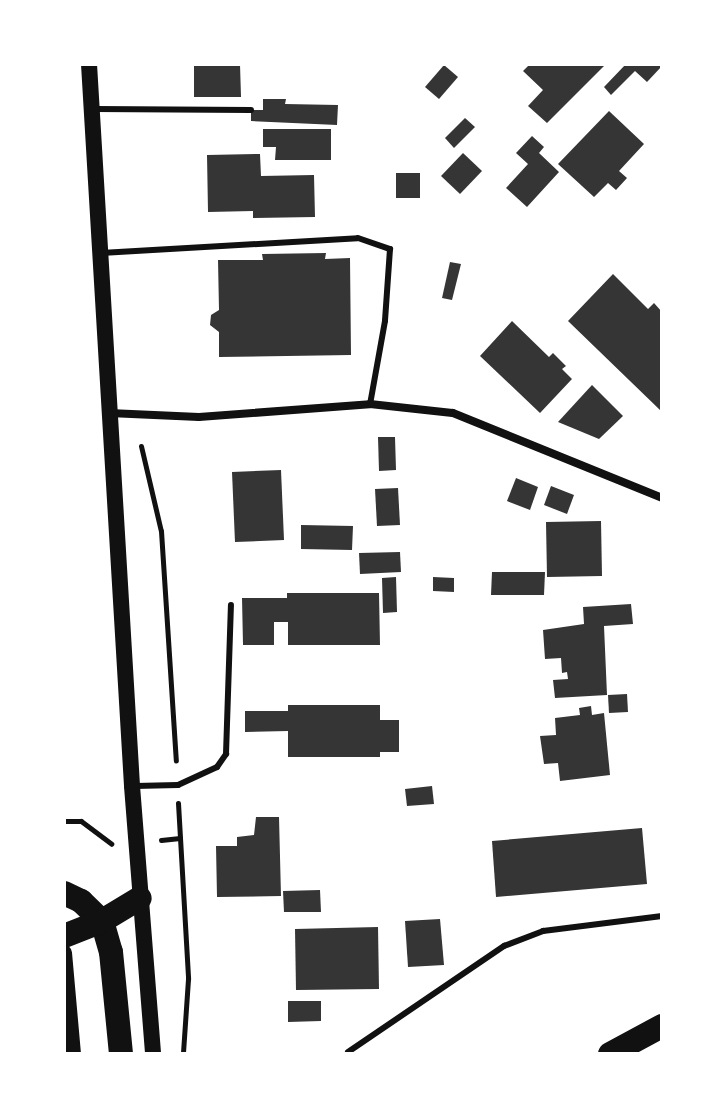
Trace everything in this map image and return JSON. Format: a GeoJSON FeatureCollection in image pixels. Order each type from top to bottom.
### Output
{"type":"FeatureCollection","features":[{"type":"Feature","properties":{"kind":"highway"},"geometry":{"type":"LineString","coordinates":[[64,893],[81,901],[102,921],[111,952],[121,1054]]}},
{"type":"Feature","properties":{"kind":"highway"},"geometry":{"type":"LineString","coordinates":[[64,936],[102,921],[140,898]]}},
{"type":"Feature","properties":{"kind":"highway"},"geometry":{"type":"LineString","coordinates":[[610,1054],[662,1026]]}},
{"type":"Feature","properties":{"kind":"main road"},"geometry":{"type":"LineString","coordinates":[[89,64],[132,786],[153,1054]]}},
{"type":"Feature","properties":{"kind":"main road"},"geometry":{"type":"LineString","coordinates":[[64,953],[73,1054]]}},
{"type":"Feature","properties":{"kind":"street"},"geometry":{"type":"LineString","coordinates":[[108,413],[199,417],[370,404],[453,413],[662,498]]}},
{"type":"Feature","properties":{"kind":"lane"},"geometry":{"type":"LineString","coordinates":[[91,110],[251,110]]}},
{"type":"Feature","properties":{"kind":"lane"},"geometry":{"type":"LineString","coordinates":[[99,253],[358,238],[390,249],[385,321],[370,404]]}},
{"type":"Feature","properties":{"kind":"lane"},"geometry":{"type":"LineString","coordinates":[[132,786],[178,785],[217,767],[226,754],[231,605]]}},
{"type":"Feature","properties":{"kind":"lane"},"geometry":{"type":"LineString","coordinates":[[348,1052],[504,946],[543,931],[662,916]]}},
{"type":"Feature","properties":{"kind":"path"},"geometry":{"type":"LineString","coordinates":[[136,413],[161,531],[188,979],[183,1054]]}},
{"type":"Feature","properties":{"kind":"building"},"geometry":{"type":"Polygon","coordinates":[[[194,64],[240,64],[241,97],[194,97],[194,64]]]}},
{"type":"Feature","properties":{"kind":"building"},"geometry":{"type":"Polygon","coordinates":[[[530,64],[606,64],[547,123],[528,106],[543,90],[523,71],[530,64]]]}},
{"type":"Feature","properties":{"kind":"building"},"geometry":{"type":"Polygon","coordinates":[[[626,64],[662,66],[647,82],[635,71],[611,95],[604,87],[626,64]]]}},
{"type":"Feature","properties":{"kind":"building"},"geometry":{"type":"Polygon","coordinates":[[[444,65],[458,77],[439,99],[425,87],[444,65]]]}},
{"type":"Feature","properties":{"kind":"building"},"geometry":{"type":"Polygon","coordinates":[[[263,99],[286,99],[285,104],[338,105],[337,125],[251,121],[251,110],[263,110],[263,99]]]}},
{"type":"Feature","properties":{"kind":"building"},"geometry":{"type":"Polygon","coordinates":[[[609,111],[644,144],[619,171],[627,178],[616,190],[608,183],[594,197],[558,164],[609,111]]]}},
{"type":"Feature","properties":{"kind":"building"},"geometry":{"type":"Polygon","coordinates":[[[465,118],[475,127],[454,148],[445,138],[465,118]]]}},
{"type":"Feature","properties":{"kind":"building"},"geometry":{"type":"Polygon","coordinates":[[[263,129],[331,129],[331,160],[275,160],[276,147],[263,147],[263,129]]]}},
{"type":"Feature","properties":{"kind":"building"},"geometry":{"type":"Polygon","coordinates":[[[532,136],[544,147],[539,153],[559,172],[527,207],[506,188],[528,164],[516,153],[532,136]]]}},
{"type":"Feature","properties":{"kind":"building"},"geometry":{"type":"Polygon","coordinates":[[[463,153],[482,171],[460,194],[441,176],[463,153]]]}},
{"type":"Feature","properties":{"kind":"building"},"geometry":{"type":"Polygon","coordinates":[[[260,154],[261,176],[314,175],[315,217],[253,218],[253,211],[208,212],[207,155],[260,154]]]}},
{"type":"Feature","properties":{"kind":"building"},"geometry":{"type":"Polygon","coordinates":[[[396,173],[420,173],[420,198],[396,198],[396,173]]]}},
{"type":"Feature","properties":{"kind":"building"},"geometry":{"type":"Polygon","coordinates":[[[326,253],[325,259],[350,258],[351,355],[219,357],[219,332],[210,325],[211,315],[219,310],[218,260],[263,260],[262,254],[326,253]]]}},
{"type":"Feature","properties":{"kind":"building"},"geometry":{"type":"Polygon","coordinates":[[[450,262],[461,264],[452,300],[442,298],[450,262]]]}},
{"type":"Feature","properties":{"kind":"building"},"geometry":{"type":"Polygon","coordinates":[[[613,274],[648,309],[654,303],[662,312],[660,410],[568,321],[613,274]]]}},
{"type":"Feature","properties":{"kind":"building"},"geometry":{"type":"Polygon","coordinates":[[[512,321],[549,357],[553,353],[566,366],[562,369],[572,379],[540,413],[480,356],[512,321]]]}},
{"type":"Feature","properties":{"kind":"building"},"geometry":{"type":"Polygon","coordinates":[[[592,385],[623,416],[599,439],[558,422],[592,385]]]}},
{"type":"Feature","properties":{"kind":"building"},"geometry":{"type":"Polygon","coordinates":[[[378,437],[395,437],[396,470],[379,471],[378,437]]]}},
{"type":"Feature","properties":{"kind":"building"},"geometry":{"type":"Polygon","coordinates":[[[281,470],[284,540],[235,542],[232,472],[281,470]]]}},
{"type":"Feature","properties":{"kind":"building"},"geometry":{"type":"Polygon","coordinates":[[[516,478],[538,487],[530,510],[507,501],[516,478]]]}},
{"type":"Feature","properties":{"kind":"building"},"geometry":{"type":"Polygon","coordinates":[[[551,486],[574,495],[567,514],[544,505],[551,486]]]}},
{"type":"Feature","properties":{"kind":"building"},"geometry":{"type":"Polygon","coordinates":[[[398,488],[400,525],[377,526],[375,489],[398,488]]]}},
{"type":"Feature","properties":{"kind":"building"},"geometry":{"type":"Polygon","coordinates":[[[601,521],[602,576],[547,577],[546,522],[601,521]]]}},
{"type":"Feature","properties":{"kind":"building"},"geometry":{"type":"Polygon","coordinates":[[[301,525],[353,526],[352,550],[301,549],[301,525]]]}},
{"type":"Feature","properties":{"kind":"building"},"geometry":{"type":"Polygon","coordinates":[[[400,552],[401,572],[360,574],[359,553],[400,552]]]}},
{"type":"Feature","properties":{"kind":"building"},"geometry":{"type":"Polygon","coordinates":[[[492,572],[545,572],[544,595],[491,595],[492,572]]]}},
{"type":"Feature","properties":{"kind":"building"},"geometry":{"type":"Polygon","coordinates":[[[396,577],[397,612],[383,613],[382,578],[396,577]]]}},
{"type":"Feature","properties":{"kind":"building"},"geometry":{"type":"Polygon","coordinates":[[[433,577],[454,578],[454,592],[433,591],[433,577]]]}},
{"type":"Feature","properties":{"kind":"building"},"geometry":{"type":"Polygon","coordinates":[[[287,593],[379,593],[380,645],[288,645],[288,622],[274,622],[274,645],[243,645],[242,598],[287,598],[287,593]]]}},
{"type":"Feature","properties":{"kind":"building"},"geometry":{"type":"Polygon","coordinates":[[[631,604],[633,624],[604,626],[607,695],[555,698],[553,680],[568,679],[567,672],[562,673],[561,658],[545,659],[543,630],[584,624],[583,607],[631,604]]]}},
{"type":"Feature","properties":{"kind":"building"},"geometry":{"type":"Polygon","coordinates":[[[627,694],[628,712],[609,713],[608,695],[627,694]]]}},
{"type":"Feature","properties":{"kind":"building"},"geometry":{"type":"Polygon","coordinates":[[[288,705],[380,705],[380,720],[399,720],[399,752],[380,752],[380,757],[288,757],[288,731],[245,732],[245,711],[288,711],[288,705]]]}},
{"type":"Feature","properties":{"kind":"building"},"geometry":{"type":"Polygon","coordinates":[[[591,706],[592,715],[604,713],[610,775],[560,781],[558,763],[544,764],[540,736],[556,735],[555,718],[580,715],[579,708],[591,706]]]}},
{"type":"Feature","properties":{"kind":"building"},"geometry":{"type":"Polygon","coordinates":[[[432,786],[434,804],[407,806],[405,789],[432,786]]]}},
{"type":"Feature","properties":{"kind":"building"},"geometry":{"type":"Polygon","coordinates":[[[256,817],[279,817],[281,896],[217,897],[216,846],[237,846],[237,837],[254,835],[256,817]]]}},
{"type":"Feature","properties":{"kind":"building"},"geometry":{"type":"Polygon","coordinates":[[[642,828],[647,884],[496,897],[492,841],[642,828]]]}},
{"type":"Feature","properties":{"kind":"building"},"geometry":{"type":"Polygon","coordinates":[[[320,890],[321,912],[284,912],[283,891],[320,890]]]}},
{"type":"Feature","properties":{"kind":"building"},"geometry":{"type":"Polygon","coordinates":[[[440,919],[444,965],[408,967],[405,921],[440,919]]]}},
{"type":"Feature","properties":{"kind":"building"},"geometry":{"type":"Polygon","coordinates":[[[378,927],[379,989],[296,990],[295,929],[378,927]]]}},
{"type":"Feature","properties":{"kind":"building"},"geometry":{"type":"Polygon","coordinates":[[[288,1001],[321,1001],[321,1021],[288,1022],[288,1001]]]}}]}
